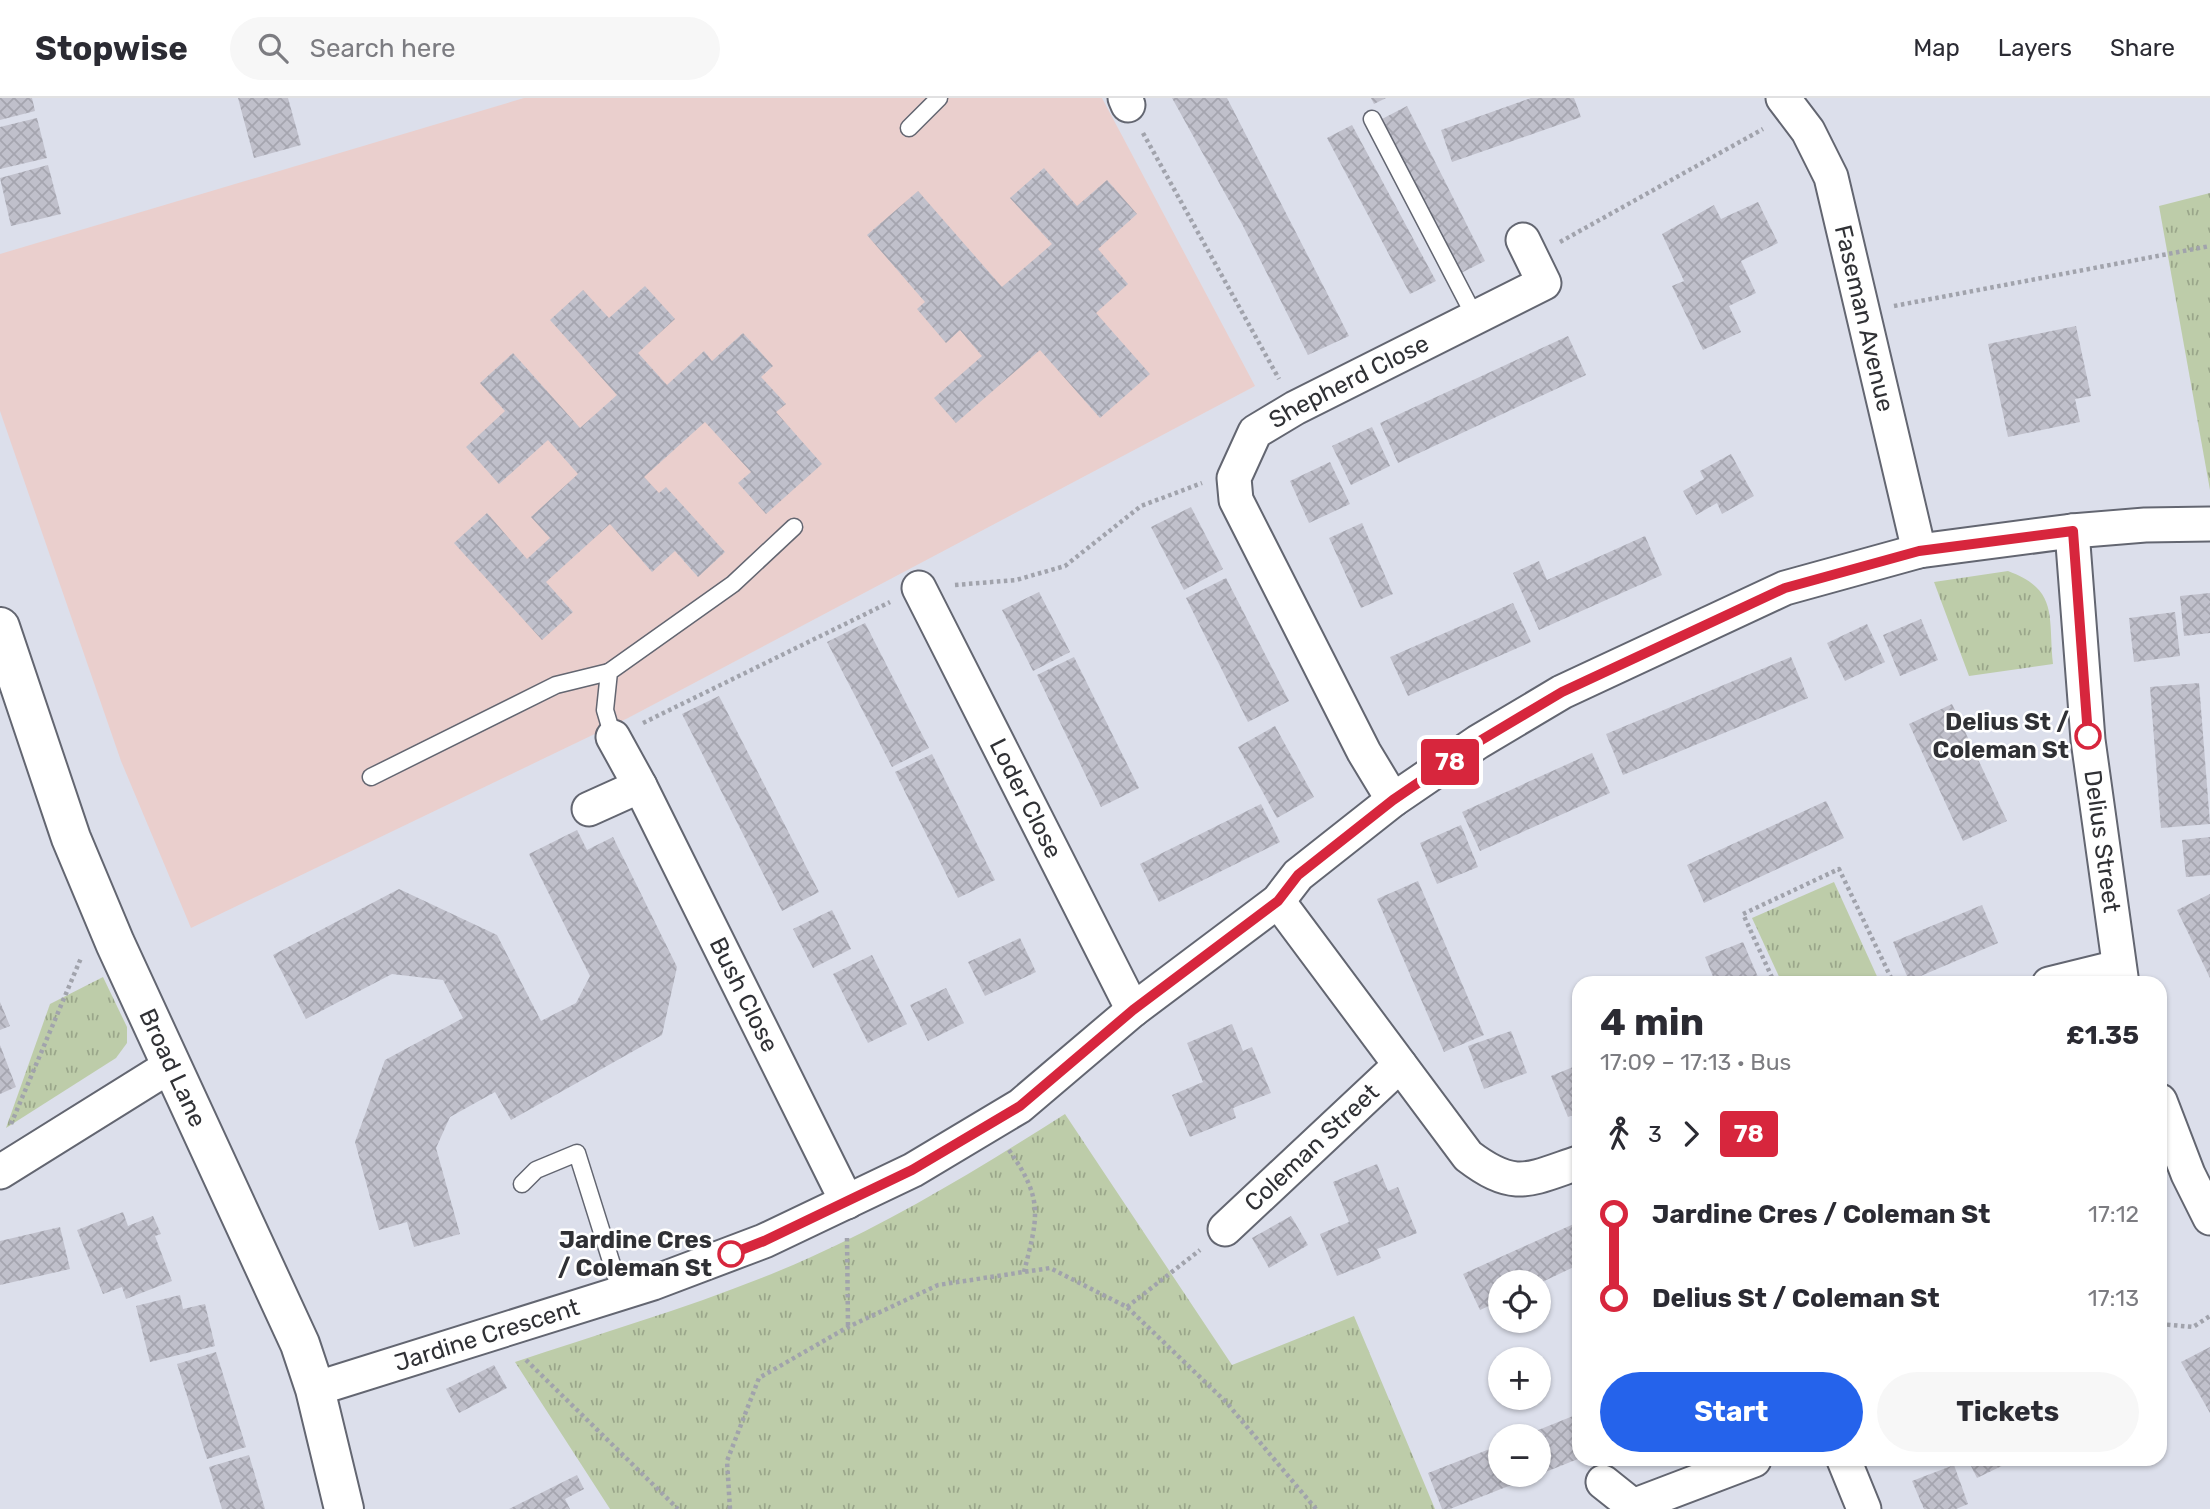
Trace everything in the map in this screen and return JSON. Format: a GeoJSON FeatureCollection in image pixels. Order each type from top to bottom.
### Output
{"type":"FeatureCollection","features":[{"type":"Feature","properties":{"kind":"street","name":"Faseman Avenue"},"geometry":{"type":"LineString","coordinates":[[1789,105],[1831,177],[1919,551]]}},
{"type":"Feature","properties":{"kind":"street","name":"Shepherd Close"},"geometry":{"type":"LineString","coordinates":[[1393,800],[1364,752],[1236,500],[1234,478],[1255,432],[1295,408],[1544,283],[1527,249]]}},
{"type":"Feature","properties":{"kind":"street","name":"Jardine Crescent"},"geometry":{"type":"LineString","coordinates":[[315,1389],[621,1293],[764,1241],[912,1170],[1020,1106],[1133,1010],[1278,901],[1298,875],[1393,800],[1478,742],[1574,686],[1785,588],[1919,551],[2073,531],[2145,525],[2210,524]]}},
{"type":"Feature","properties":{"kind":"street","name":"Delius Street"},"geometry":{"type":"LineString","coordinates":[[2073,531],[2088,740],[2120,975]]}},
{"type":"Feature","properties":{"kind":"street","name":"Loder Close"},"geometry":{"type":"LineString","coordinates":[[919,588],[1133,1010]]}},
{"type":"Feature","properties":{"kind":"street","name":"Broad Lane"},"geometry":{"type":"LineString","coordinates":[[0,627],[71,838],[170,1066],[272,1279],[315,1389],[344,1509]]}},
{"type":"Feature","properties":{"kind":"street","name":"Bush Close"},"geometry":{"type":"LineString","coordinates":[[613,737],[847,1202]]}},
{"type":"Feature","properties":{"kind":"street"},"geometry":{"type":"LineString","coordinates":[[589,809],[640,786]]}},
{"type":"Feature","properties":{"kind":"street","name":"Coleman Street"},"geometry":{"type":"LineString","coordinates":[[1278,901],[1468,1156],[1486,1170],[1505,1178],[1525,1180],[1572,1165]]}},
{"type":"Feature","properties":{"kind":"street","name":"Coleman Street"},"geometry":{"type":"LineString","coordinates":[[1225,1229],[1400,1065]]}},
{"type":"Feature","properties":{"kind":"street"},"geometry":{"type":"LineString","coordinates":[[0,1172],[170,1066]]}},
{"type":"Feature","properties":{"kind":"street"},"geometry":{"type":"LineString","coordinates":[[2167,1119],[2188,1174],[2210,1218]]}},
{"type":"Feature","properties":{"kind":"street"},"geometry":{"type":"LineString","coordinates":[[1603,1482],[1633,1507],[1739,1466]]}},
{"type":"Feature","properties":{"kind":"street"},"geometry":{"type":"LineString","coordinates":[[1846,1466],[1864,1509]]}},
{"type":"Feature","properties":{"kind":"lane"},"geometry":{"type":"LineString","coordinates":[[909,128],[939,98]]}},
{"type":"Feature","properties":{"kind":"lane"},"geometry":{"type":"LineString","coordinates":[[1372,119],[1475,317]]}},
{"type":"Feature","properties":{"kind":"lane"},"geometry":{"type":"LineString","coordinates":[[371,777],[556,685],[609,672],[733,584],[794,527]]}},
{"type":"Feature","properties":{"kind":"lane"},"geometry":{"type":"LineString","coordinates":[[609,672],[605,710],[613,737]]}},
{"type":"Feature","properties":{"kind":"lane"},"geometry":{"type":"LineString","coordinates":[[522,1184],[536,1170],[576,1153],[621,1293]]}},
{"type":"Feature","properties":{"kind":"path"},"geometry":{"type":"LineString","coordinates":[[1127,102],[1295,408]]}},
{"type":"Feature","properties":{"kind":"path"},"geometry":{"type":"LineString","coordinates":[[1527,249],[1789,105]]}},
{"type":"Feature","properties":{"kind":"path"},"geometry":{"type":"LineString","coordinates":[[1862,311],[2210,246]]}},
{"type":"Feature","properties":{"kind":"path"},"geometry":{"type":"LineString","coordinates":[[1771,976],[1743,914],[1839,869],[1890,976]]}},
{"type":"Feature","properties":{"kind":"path"},"geometry":{"type":"LineString","coordinates":[[10,1127],[101,910]]}},
{"type":"Feature","properties":{"kind":"path"},"geometry":{"type":"LineString","coordinates":[[991,1123],[1031,1184],[1036,1222],[1024,1272]]}},
{"type":"Feature","properties":{"kind":"path"},"geometry":{"type":"LineString","coordinates":[[847,1202],[848,1327]]}},
{"type":"Feature","properties":{"kind":"path"},"geometry":{"type":"LineString","coordinates":[[1127,1307],[1225,1229]]}},
{"type":"Feature","properties":{"kind":"path"},"geometry":{"type":"LineString","coordinates":[[730,1509],[727,1461],[759,1378],[848,1327],[938,1285],[1050,1268],[1127,1307],[1226,1402],[1317,1509]]}},
{"type":"Feature","properties":{"kind":"path"},"geometry":{"type":"LineString","coordinates":[[2167,1325],[2193,1327],[2210,1316]]}},
{"type":"Feature","properties":{"kind":"path"},"geometry":{"type":"LineString","coordinates":[[498,1332],[678,1509]]}},
{"type":"Feature","properties":{"kind":"shaded area"},"geometry":{"type":"Polygon","coordinates":[[[524,98],[1102,98],[1255,386],[628,718],[191,928],[121,761],[0,411],[0,254],[524,98]]]}},
{"type":"Feature","properties":{"kind":"green space"},"geometry":{"type":"Polygon","coordinates":[[[2210,193],[2210,490],[2159,206],[2210,193]]]}},
{"type":"Feature","properties":{"kind":"green space"},"geometry":{"type":"Polygon","coordinates":[[[2008,571],[2024,578],[2043,596],[2050,618],[2053,664],[1969,676],[1934,582],[2008,571]]]}},
{"type":"Feature","properties":{"kind":"green space"},"geometry":{"type":"Polygon","coordinates":[[[1834,882],[1877,976],[1779,976],[1752,918],[1834,882]]]}},
{"type":"Feature","properties":{"kind":"green space"},"geometry":{"type":"Polygon","coordinates":[[[103,977],[127,1027],[127,1043],[116,1058],[6,1128],[50,1004],[103,977]]]}},
{"type":"Feature","properties":{"kind":"green space"},"geometry":{"type":"Polygon","coordinates":[[[1065,1114],[1232,1365],[1354,1316],[1435,1509],[610,1509],[515,1362],[701,1300],[811,1257],[909,1208],[1065,1114]]]}},
{"type":"Feature","properties":{"kind":"building"},"geometry":{"type":"Polygon","coordinates":[[[0,98],[32,98],[35,111],[0,120],[0,98]]]}},
{"type":"Feature","properties":{"kind":"building"},"geometry":{"type":"Polygon","coordinates":[[[238,98],[288,98],[301,145],[254,158],[238,98]]]}},
{"type":"Feature","properties":{"kind":"building"},"geometry":{"type":"Polygon","coordinates":[[[1172,98],[1227,98],[1349,336],[1308,355],[1242,224],[1172,98]]]}},
{"type":"Feature","properties":{"kind":"building"},"geometry":{"type":"Polygon","coordinates":[[[1371,98],[1386,98],[1374,104],[1371,98]]]}},
{"type":"Feature","properties":{"kind":"building"},"geometry":{"type":"Polygon","coordinates":[[[1531,98],[1574,98],[1581,117],[1452,162],[1441,130],[1531,98]]]}},
{"type":"Feature","properties":{"kind":"building"},"geometry":{"type":"Polygon","coordinates":[[[1407,106],[1485,261],[1459,274],[1382,119],[1407,106]]]}},
{"type":"Feature","properties":{"kind":"building"},"geometry":{"type":"Polygon","coordinates":[[[37,118],[47,158],[0,169],[0,127],[37,118]]]}},
{"type":"Feature","properties":{"kind":"building"},"geometry":{"type":"Polygon","coordinates":[[[1352,125],[1436,281],[1410,294],[1327,138],[1352,125]]]}},
{"type":"Feature","properties":{"kind":"building"},"geometry":{"type":"Polygon","coordinates":[[[48,165],[61,214],[11,226],[0,178],[48,165]]]}},
{"type":"Feature","properties":{"kind":"building"},"geometry":{"type":"Polygon","coordinates":[[[1044,168],[1077,206],[1107,180],[1137,214],[1098,249],[1128,284],[1096,313],[1150,374],[1100,418],[1040,350],[956,423],[934,398],[982,356],[960,330],[946,343],[917,309],[925,302],[867,235],[918,191],[1002,287],[1052,244],[1010,198],[1044,168]]]}},
{"type":"Feature","properties":{"kind":"building"},"geometry":{"type":"Polygon","coordinates":[[[1758,202],[1778,243],[1741,261],[1756,293],[1729,306],[1741,332],[1703,350],[1672,286],[1684,281],[1662,234],[1714,205],[1721,219],[1758,202]]]}},
{"type":"Feature","properties":{"kind":"building"},"geometry":{"type":"Polygon","coordinates":[[[645,286],[675,319],[638,353],[667,385],[704,351],[712,361],[743,333],[773,366],[761,377],[786,404],[776,412],[822,464],[766,514],[738,483],[751,472],[705,422],[644,477],[659,493],[666,487],[725,552],[698,577],[675,551],[652,572],[610,524],[546,582],[573,612],[542,640],[454,543],[487,513],[527,559],[550,538],[531,517],[578,474],[548,440],[499,484],[466,447],[505,411],[480,383],[513,353],[580,428],[617,395],[550,320],[583,290],[609,318],[645,286]]]}},
{"type":"Feature","properties":{"kind":"building"},"geometry":{"type":"Polygon","coordinates":[[[2076,326],[2091,396],[2075,399],[2080,422],[2008,437],[1988,344],[2076,326]]]}},
{"type":"Feature","properties":{"kind":"building"},"geometry":{"type":"Polygon","coordinates":[[[1568,336],[1586,375],[1398,463],[1380,423],[1568,336]]]}},
{"type":"Feature","properties":{"kind":"building"},"geometry":{"type":"Polygon","coordinates":[[[1372,427],[1390,466],[1351,485],[1332,446],[1372,427]]]}},
{"type":"Feature","properties":{"kind":"building"},"geometry":{"type":"Polygon","coordinates":[[[1731,454],[1754,496],[1722,514],[1717,503],[1696,515],[1683,491],[1704,479],[1700,471],[1731,454]]]}},
{"type":"Feature","properties":{"kind":"building"},"geometry":{"type":"Polygon","coordinates":[[[1330,462],[1350,504],[1309,523],[1290,481],[1330,462]]]}},
{"type":"Feature","properties":{"kind":"building"},"geometry":{"type":"Polygon","coordinates":[[[1191,507],[1223,569],[1184,590],[1151,527],[1191,507]]]}},
{"type":"Feature","properties":{"kind":"building"},"geometry":{"type":"Polygon","coordinates":[[[1362,523],[1393,594],[1361,608],[1329,538],[1362,523]]]}},
{"type":"Feature","properties":{"kind":"building"},"geometry":{"type":"Polygon","coordinates":[[[1645,536],[1662,575],[1539,630],[1513,573],[1539,561],[1547,580],[1645,536]]]}},
{"type":"Feature","properties":{"kind":"building"},"geometry":{"type":"Polygon","coordinates":[[[1226,578],[1289,701],[1248,722],[1186,598],[1226,578]]]}},
{"type":"Feature","properties":{"kind":"building"},"geometry":{"type":"Polygon","coordinates":[[[1039,592],[1070,652],[1033,671],[1002,610],[1039,592]]]}},
{"type":"Feature","properties":{"kind":"building"},"geometry":{"type":"Polygon","coordinates":[[[2210,593],[2210,633],[2184,636],[2180,596],[2210,593]]]}},
{"type":"Feature","properties":{"kind":"building"},"geometry":{"type":"Polygon","coordinates":[[[1513,603],[1531,642],[1408,696],[1390,657],[1513,603]]]}},
{"type":"Feature","properties":{"kind":"building"},"geometry":{"type":"Polygon","coordinates":[[[2175,612],[2180,656],[2134,662],[2129,618],[2175,612]]]}},
{"type":"Feature","properties":{"kind":"building"},"geometry":{"type":"Polygon","coordinates":[[[1921,619],[1938,660],[1900,676],[1883,635],[1921,619]]]}},
{"type":"Feature","properties":{"kind":"building"},"geometry":{"type":"Polygon","coordinates":[[[865,623],[929,748],[892,767],[827,642],[865,623]]]}},
{"type":"Feature","properties":{"kind":"building"},"geometry":{"type":"Polygon","coordinates":[[[1867,624],[1885,662],[1845,681],[1827,643],[1867,624]]]}},
{"type":"Feature","properties":{"kind":"building"},"geometry":{"type":"Polygon","coordinates":[[[1074,657],[1139,788],[1101,807],[1037,675],[1074,657]]]}},
{"type":"Feature","properties":{"kind":"building"},"geometry":{"type":"Polygon","coordinates":[[[1791,657],[1808,698],[1623,775],[1606,734],[1791,657]]]}},
{"type":"Feature","properties":{"kind":"building"},"geometry":{"type":"Polygon","coordinates":[[[2199,683],[2210,824],[2161,828],[2150,687],[2199,683]]]}},
{"type":"Feature","properties":{"kind":"building"},"geometry":{"type":"Polygon","coordinates":[[[719,696],[819,892],[782,911],[682,714],[719,696]]]}},
{"type":"Feature","properties":{"kind":"building"},"geometry":{"type":"Polygon","coordinates":[[[1952,704],[2007,821],[1963,841],[1909,724],[1952,704]]]}},
{"type":"Feature","properties":{"kind":"building"},"geometry":{"type":"Polygon","coordinates":[[[1275,726],[1314,797],[1277,818],[1238,747],[1275,726]]]}},
{"type":"Feature","properties":{"kind":"building"},"geometry":{"type":"Polygon","coordinates":[[[1592,753],[1610,793],[1480,851],[1462,812],[1592,753]]]}},
{"type":"Feature","properties":{"kind":"building"},"geometry":{"type":"Polygon","coordinates":[[[932,754],[995,880],[958,898],[895,772],[932,754]]]}},
{"type":"Feature","properties":{"kind":"building"},"geometry":{"type":"Polygon","coordinates":[[[1826,801],[1844,838],[1704,903],[1687,865],[1826,801]]]}},
{"type":"Feature","properties":{"kind":"building"},"geometry":{"type":"Polygon","coordinates":[[[1261,804],[1280,842],[1159,902],[1140,864],[1261,804]]]}},
{"type":"Feature","properties":{"kind":"building"},"geometry":{"type":"Polygon","coordinates":[[[1461,825],[1478,867],[1437,884],[1420,843],[1461,825]]]}},
{"type":"Feature","properties":{"kind":"building"},"geometry":{"type":"Polygon","coordinates":[[[577,830],[587,850],[613,837],[677,967],[662,1035],[511,1120],[495,1092],[450,1117],[436,1148],[460,1234],[414,1247],[407,1222],[379,1230],[355,1142],[385,1060],[463,1018],[443,980],[392,974],[306,1019],[273,955],[399,889],[497,935],[541,1021],[576,1003],[590,976],[529,854],[577,830]]]}},
{"type":"Feature","properties":{"kind":"building"},"geometry":{"type":"Polygon","coordinates":[[[2210,837],[2210,875],[2186,877],[2182,840],[2210,837]]]}},
{"type":"Feature","properties":{"kind":"building"},"geometry":{"type":"Polygon","coordinates":[[[1418,881],[1484,1035],[1444,1052],[1377,899],[1418,881]]]}},
{"type":"Feature","properties":{"kind":"building"},"geometry":{"type":"Polygon","coordinates":[[[2210,894],[2210,978],[2177,910],[2210,894]]]}},
{"type":"Feature","properties":{"kind":"building"},"geometry":{"type":"Polygon","coordinates":[[[1982,905],[1998,943],[1921,976],[1907,976],[1893,942],[1982,905]]]}},
{"type":"Feature","properties":{"kind":"building"},"geometry":{"type":"Polygon","coordinates":[[[832,910],[851,949],[813,968],[793,929],[832,910]]]}},
{"type":"Feature","properties":{"kind":"building"},"geometry":{"type":"Polygon","coordinates":[[[1020,938],[1036,972],[985,996],[968,962],[1020,938]]]}},
{"type":"Feature","properties":{"kind":"building"},"geometry":{"type":"Polygon","coordinates":[[[1743,942],[1758,976],[1713,976],[1705,957],[1743,942]]]}},
{"type":"Feature","properties":{"kind":"building"},"geometry":{"type":"Polygon","coordinates":[[[872,955],[907,1024],[868,1043],[833,974],[872,955]]]}},
{"type":"Feature","properties":{"kind":"building"},"geometry":{"type":"Polygon","coordinates":[[[946,988],[964,1023],[928,1041],[910,1005],[946,988]]]}},
{"type":"Feature","properties":{"kind":"building"},"geometry":{"type":"Polygon","coordinates":[[[0,1002],[10,1026],[0,1030],[0,1002]]]}},
{"type":"Feature","properties":{"kind":"building"},"geometry":{"type":"Polygon","coordinates":[[[1232,1024],[1243,1051],[1252,1047],[1271,1093],[1233,1108],[1236,1118],[1190,1137],[1172,1095],[1203,1082],[1187,1043],[1232,1024]]]}},
{"type":"Feature","properties":{"kind":"building"},"geometry":{"type":"Polygon","coordinates":[[[1511,1031],[1527,1073],[1484,1089],[1468,1046],[1511,1031]]]}},
{"type":"Feature","properties":{"kind":"building"},"geometry":{"type":"Polygon","coordinates":[[[0,1045],[16,1087],[0,1094],[0,1045]]]}},
{"type":"Feature","properties":{"kind":"building"},"geometry":{"type":"Polygon","coordinates":[[[1572,1067],[1572,1115],[1568,1117],[1551,1076],[1572,1067]]]}},
{"type":"Feature","properties":{"kind":"building"},"geometry":{"type":"Polygon","coordinates":[[[1377,1164],[1388,1191],[1398,1187],[1417,1233],[1377,1249],[1381,1258],[1337,1276],[1320,1234],[1349,1222],[1333,1182],[1377,1164]]]}},
{"type":"Feature","properties":{"kind":"building"},"geometry":{"type":"Polygon","coordinates":[[[123,1212],[128,1226],[153,1216],[161,1234],[155,1236],[172,1281],[126,1299],[122,1287],[103,1294],[77,1230],[123,1212]]]}},
{"type":"Feature","properties":{"kind":"building"},"geometry":{"type":"Polygon","coordinates":[[[1291,1216],[1308,1245],[1269,1268],[1252,1238],[1291,1216]]]}},
{"type":"Feature","properties":{"kind":"building"},"geometry":{"type":"Polygon","coordinates":[[[1572,1225],[1572,1268],[1551,1278],[1551,1270],[1488,1270],[1488,1306],[1480,1310],[1463,1274],[1572,1225]]]}},
{"type":"Feature","properties":{"kind":"building"},"geometry":{"type":"Polygon","coordinates":[[[60,1227],[70,1269],[0,1285],[0,1241],[60,1227]]]}},
{"type":"Feature","properties":{"kind":"building"},"geometry":{"type":"Polygon","coordinates":[[[180,1295],[183,1309],[205,1304],[215,1346],[150,1362],[136,1306],[180,1295]]]}},
{"type":"Feature","properties":{"kind":"building"},"geometry":{"type":"Polygon","coordinates":[[[2210,1347],[2210,1413],[2181,1362],[2210,1347]]]}},
{"type":"Feature","properties":{"kind":"building"},"geometry":{"type":"Polygon","coordinates":[[[216,1352],[246,1447],[207,1459],[177,1364],[216,1352]]]}},
{"type":"Feature","properties":{"kind":"building"},"geometry":{"type":"Polygon","coordinates":[[[494,1365],[507,1388],[459,1413],[446,1389],[494,1365]]]}},
{"type":"Feature","properties":{"kind":"building"},"geometry":{"type":"Polygon","coordinates":[[[1572,1416],[1572,1461],[1551,1470],[1551,1425],[1572,1416]]]}},
{"type":"Feature","properties":{"kind":"building"},"geometry":{"type":"Polygon","coordinates":[[[1488,1450],[1488,1487],[1506,1487],[1450,1509],[1442,1509],[1428,1473],[1488,1450]]]}},
{"type":"Feature","properties":{"kind":"building"},"geometry":{"type":"Polygon","coordinates":[[[249,1455],[265,1509],[222,1509],[209,1467],[249,1455]]]}},
{"type":"Feature","properties":{"kind":"building"},"geometry":{"type":"Polygon","coordinates":[[[1954,1466],[1968,1504],[1956,1509],[1924,1509],[1912,1481],[1954,1466]]]}},
{"type":"Feature","properties":{"kind":"building"},"geometry":{"type":"Polygon","coordinates":[[[1971,1466],[2002,1466],[1977,1478],[1971,1466]]]}},
{"type":"Feature","properties":{"kind":"building"},"geometry":{"type":"Polygon","coordinates":[[[577,1475],[584,1489],[565,1499],[570,1509],[509,1509],[577,1475]]]}},
{"type":"Feature","properties":{"kind":"bus line","name":"78"},"geometry":{"type":"LineString","coordinates":[[731,1254],[912,1170],[1020,1106],[1133,1010],[1278,901],[1298,875],[1393,800],[1478,742],[1562,692],[1785,588],[1919,551],[2073,531],[2088,736]]}},
{"type":"Feature","properties":{"kind":"place","name":"Delius St / Coleman St"},"geometry":{"type":"Point","coordinates":[2088,736]}},
{"type":"Feature","properties":{"kind":"place","name":"Jardine Cres / Coleman St"},"geometry":{"type":"Point","coordinates":[731,1254]}}]}
